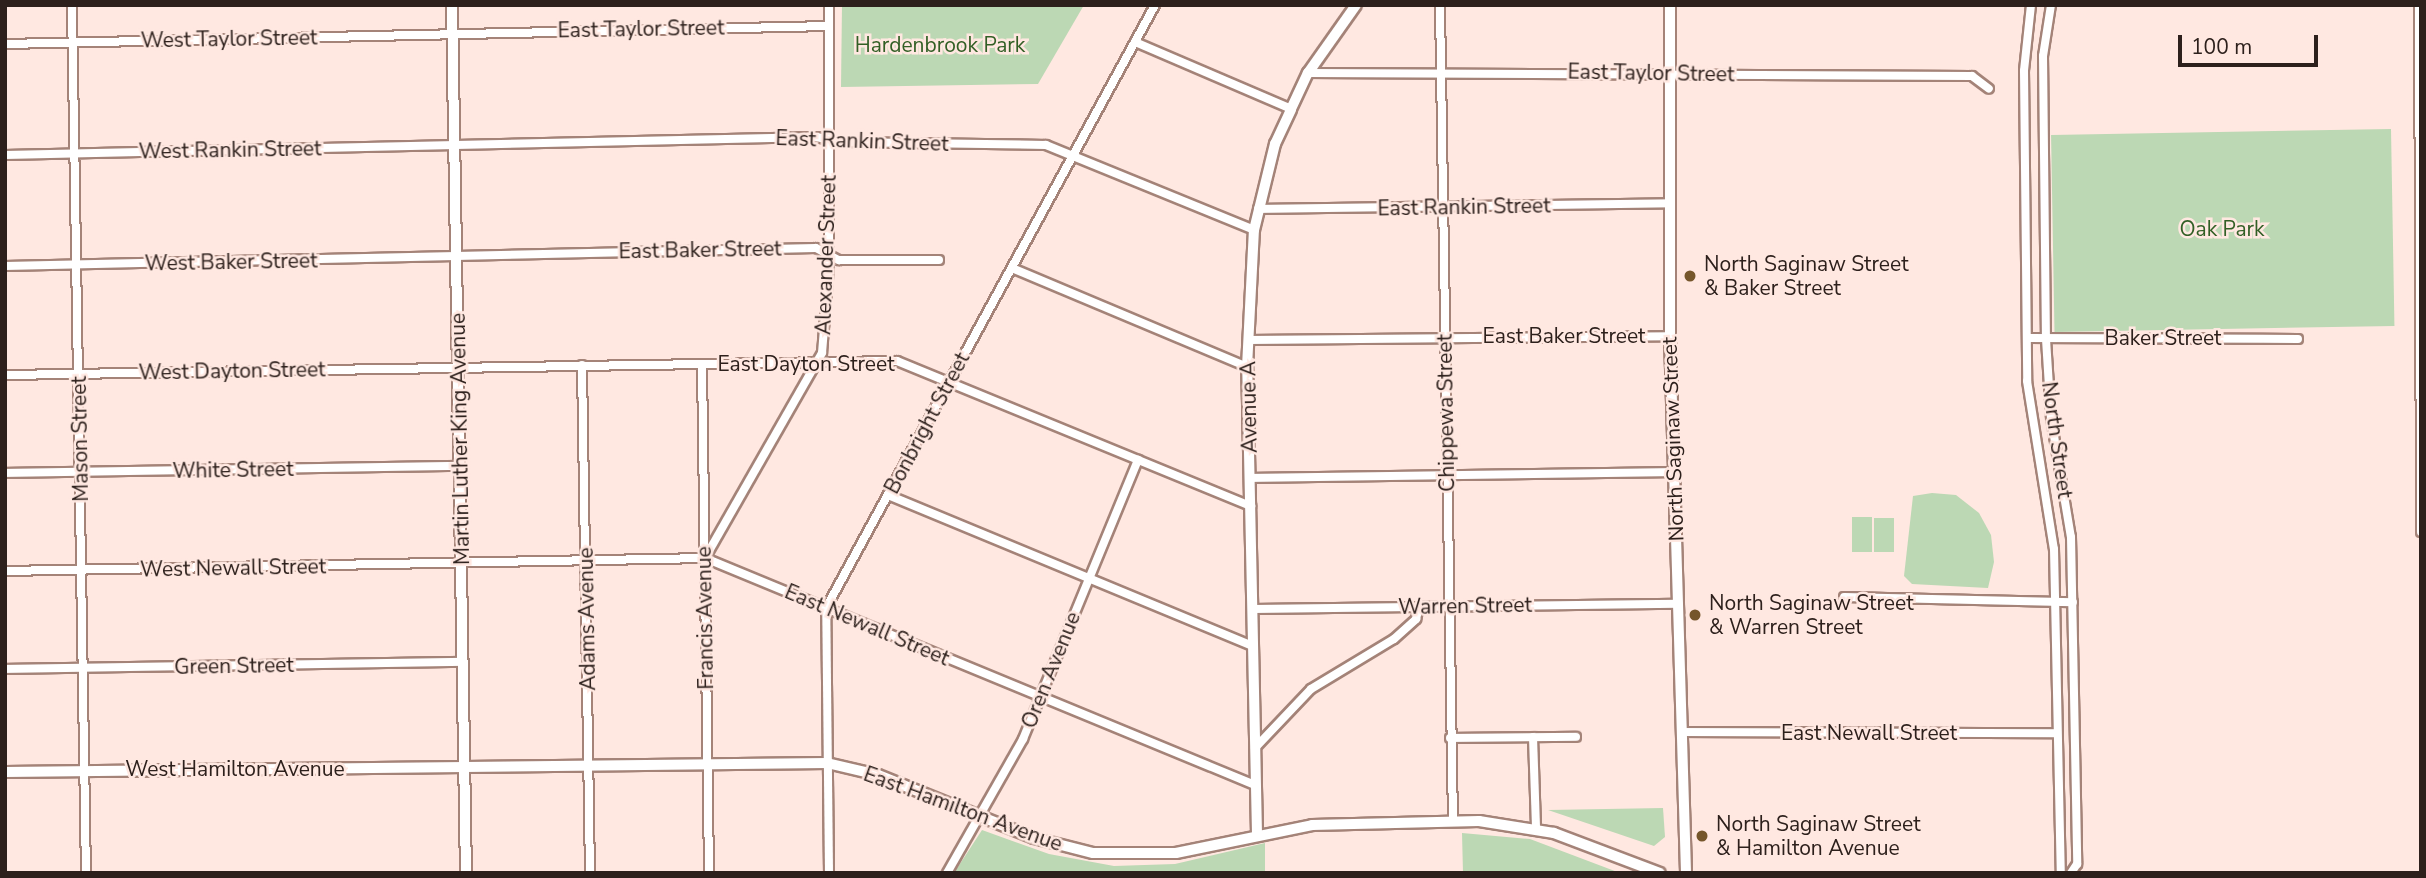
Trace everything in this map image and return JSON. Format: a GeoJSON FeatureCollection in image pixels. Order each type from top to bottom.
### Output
{"type":"FeatureCollection","features":[{"type":"Feature","properties":{"kind":"main road","name":"North Saginaw Street"},"geometry":{"type":"LineString","coordinates":[[1670,5],[1670,335],[1686,873]]}},
{"type":"Feature","properties":{"kind":"street","name":"Mason Street"},"geometry":{"type":"LineString","coordinates":[[72,5],[86,873]]}},
{"type":"Feature","properties":{"kind":"street","name":"Martin Luther King Avenue"},"geometry":{"type":"LineString","coordinates":[[452,5],[466,873]]}},
{"type":"Feature","properties":{"kind":"street","name":"Alexander Street"},"geometry":{"type":"LineString","coordinates":[[705,558],[822,353],[828,254],[829,5]]}},
{"type":"Feature","properties":{"kind":"street","name":"Bonbright Street"},"geometry":{"type":"LineString","coordinates":[[829,873],[826,608],[1155,5]]}},
{"type":"Feature","properties":{"kind":"street","name":"Avenue A"},"geometry":{"type":"LineString","coordinates":[[1257,834],[1248,367],[1254,230],[1258,208],[1290,109],[1308,73],[1356,5]]}},
{"type":"Feature","properties":{"kind":"street","name":"Chippewa Street"},"geometry":{"type":"LineString","coordinates":[[1440,5],[1453,821]]}},
{"type":"Feature","properties":{"kind":"street","name":"North Street"},"geometry":{"type":"LineString","coordinates":[[2031,5],[2024,120],[2027,338],[2031,413],[2052,523],[2062,873]]}},
{"type":"Feature","properties":{"kind":"street","name":"North Street"},"geometry":{"type":"LineString","coordinates":[[2051,5],[2043,56],[2046,339],[2051,418],[2071,537],[2077,864],[2071,873]]}},
{"type":"Feature","properties":{"kind":"street"},"geometry":{"type":"LineString","coordinates":[[2419,5],[2421,532]]}},
{"type":"Feature","properties":{"kind":"street","name":"East Taylor Street"},"geometry":{"type":"LineString","coordinates":[[452,35],[829,26]]}},
{"type":"Feature","properties":{"kind":"street","name":"West Taylor Street"},"geometry":{"type":"LineString","coordinates":[[5,44],[452,35]]}},
{"type":"Feature","properties":{"kind":"street"},"geometry":{"type":"LineString","coordinates":[[1135,42],[1290,109]]}},
{"type":"Feature","properties":{"kind":"street","name":"East Taylor Street"},"geometry":{"type":"LineString","coordinates":[[1308,73],[1670,71],[1972,76],[1989,89]]}},
{"type":"Feature","properties":{"kind":"street"},"geometry":{"type":"LineString","coordinates":[[2024,120],[2043,120]]}},
{"type":"Feature","properties":{"kind":"street","name":"East Rankin Street"},"geometry":{"type":"LineString","coordinates":[[454,146],[817,137],[828,142],[1046,145],[1254,230]]}},
{"type":"Feature","properties":{"kind":"street","name":"West Rankin Street"},"geometry":{"type":"LineString","coordinates":[[5,155],[454,146]]}},
{"type":"Feature","properties":{"kind":"street","name":"East Rankin Street"},"geometry":{"type":"LineString","coordinates":[[1258,208],[1443,208],[1670,203]]}},
{"type":"Feature","properties":{"kind":"street","name":"East Baker Street"},"geometry":{"type":"LineString","coordinates":[[457,257],[816,248],[839,261],[939,261]]}},
{"type":"Feature","properties":{"kind":"street","name":"West Baker Street"},"geometry":{"type":"LineString","coordinates":[[5,266],[457,257]]}},
{"type":"Feature","properties":{"kind":"street"},"geometry":{"type":"LineString","coordinates":[[1012,268],[1248,367]]}},
{"type":"Feature","properties":{"kind":"street","name":"East Baker Street"},"geometry":{"type":"LineString","coordinates":[[1248,340],[1670,335]]}},
{"type":"Feature","properties":{"kind":"street","name":"Baker Street"},"geometry":{"type":"LineString","coordinates":[[2027,338],[2298,339]]}},
{"type":"Feature","properties":{"kind":"street","name":"East Dayton Street"},"geometry":{"type":"LineString","coordinates":[[458,368],[897,361],[1251,506]]}},
{"type":"Feature","properties":{"kind":"street","name":"Francis Avenue"},"geometry":{"type":"LineString","coordinates":[[702,363],[709,873]]}},
{"type":"Feature","properties":{"kind":"street","name":"Adams Avenue"},"geometry":{"type":"LineString","coordinates":[[582,365],[590,873]]}},
{"type":"Feature","properties":{"kind":"street","name":"West Dayton Street"},"geometry":{"type":"LineString","coordinates":[[5,375],[458,368]]}},
{"type":"Feature","properties":{"kind":"street","name":"Oren Avenue"},"geometry":{"type":"LineString","coordinates":[[947,873],[1023,739],[1138,460]]}},
{"type":"Feature","properties":{"kind":"street","name":"White Street"},"geometry":{"type":"LineString","coordinates":[[5,473],[460,466]]}},
{"type":"Feature","properties":{"kind":"street"},"geometry":{"type":"LineString","coordinates":[[1250,478],[1674,472]]}},
{"type":"Feature","properties":{"kind":"street"},"geometry":{"type":"LineString","coordinates":[[888,495],[1252,646]]}},
{"type":"Feature","properties":{"kind":"street","name":"East Newall Street"},"geometry":{"type":"LineString","coordinates":[[461,564],[705,558],[1255,785]]}},
{"type":"Feature","properties":{"kind":"street","name":"West Newall Street"},"geometry":{"type":"LineString","coordinates":[[5,571],[461,564]]}},
{"type":"Feature","properties":{"kind":"street"},"geometry":{"type":"LineString","coordinates":[[1844,597],[2073,602]]}},
{"type":"Feature","properties":{"kind":"street","name":"Warren Street"},"geometry":{"type":"LineString","coordinates":[[1252,609],[1678,604]]}},
{"type":"Feature","properties":{"kind":"street"},"geometry":{"type":"LineString","coordinates":[[1255,748],[1311,689],[1394,639],[1416,619],[1419,607]]}},
{"type":"Feature","properties":{"kind":"street","name":"Green Street"},"geometry":{"type":"LineString","coordinates":[[5,669],[463,662]]}},
{"type":"Feature","properties":{"kind":"street","name":"East Newall Street"},"geometry":{"type":"LineString","coordinates":[[1682,732],[2057,733]]}},
{"type":"Feature","properties":{"kind":"street"},"geometry":{"type":"LineString","coordinates":[[1533,737],[1536,828]]}},
{"type":"Feature","properties":{"kind":"street"},"geometry":{"type":"LineString","coordinates":[[1450,738],[1576,737]]}},
{"type":"Feature","properties":{"kind":"street","name":"East Hamilton Avenue"},"geometry":{"type":"LineString","coordinates":[[464,767],[827,763],[878,775],[1055,845],[1113,856],[1176,853],[1257,834],[1312,825],[1453,821],[1536,828],[1660,873]]}},
{"type":"Feature","properties":{"kind":"street","name":"West Hamilton Avenue"},"geometry":{"type":"LineString","coordinates":[[5,772],[464,767]]}},
{"type":"Feature","properties":{"kind":"green space","name":"Hardenbrook Park"},"geometry":{"type":"Polygon","coordinates":[[[842,5],[1084,5],[1038,84],[841,87],[842,5]]]}},
{"type":"Feature","properties":{"kind":"green space","name":"Oak Park"},"geometry":{"type":"Polygon","coordinates":[[[2391,129],[2394,326],[2054,332],[2051,135],[2391,129]]]}},
{"type":"Feature","properties":{"kind":"green space"},"geometry":{"type":"Polygon","coordinates":[[[1932,493],[1956,495],[1979,513],[1991,535],[1994,562],[1988,588],[1912,584],[1904,576],[1913,496],[1932,493]]]}},
{"type":"Feature","properties":{"kind":"green space"},"geometry":{"type":"Polygon","coordinates":[[[1852,517],[1872,517],[1872,552],[1852,552],[1852,517]]]}},
{"type":"Feature","properties":{"kind":"green space"},"geometry":{"type":"Polygon","coordinates":[[[1874,518],[1894,518],[1894,552],[1874,552],[1874,518]]]}},
{"type":"Feature","properties":{"kind":"green space"},"geometry":{"type":"Polygon","coordinates":[[[1663,808],[1665,837],[1654,846],[1548,810],[1663,808]]]}},
{"type":"Feature","properties":{"kind":"green space"},"geometry":{"type":"Polygon","coordinates":[[[982,830],[1049,854],[1114,866],[1175,864],[1265,843],[1265,873],[954,873],[982,830]]]}},
{"type":"Feature","properties":{"kind":"green space"},"geometry":{"type":"Polygon","coordinates":[[[1462,833],[1530,839],[1620,873],[1463,873],[1462,833]]]}},
{"type":"Feature","properties":{"kind":"place","name":"North Saginaw Street & Baker Street"},"geometry":{"type":"Point","coordinates":[1690,276]}},
{"type":"Feature","properties":{"kind":"place","name":"North Saginaw Street & Warren Street"},"geometry":{"type":"Point","coordinates":[1695,615]}},
{"type":"Feature","properties":{"kind":"place","name":"North Saginaw Street & Hamilton Avenue"},"geometry":{"type":"Point","coordinates":[1702,836]}}]}
